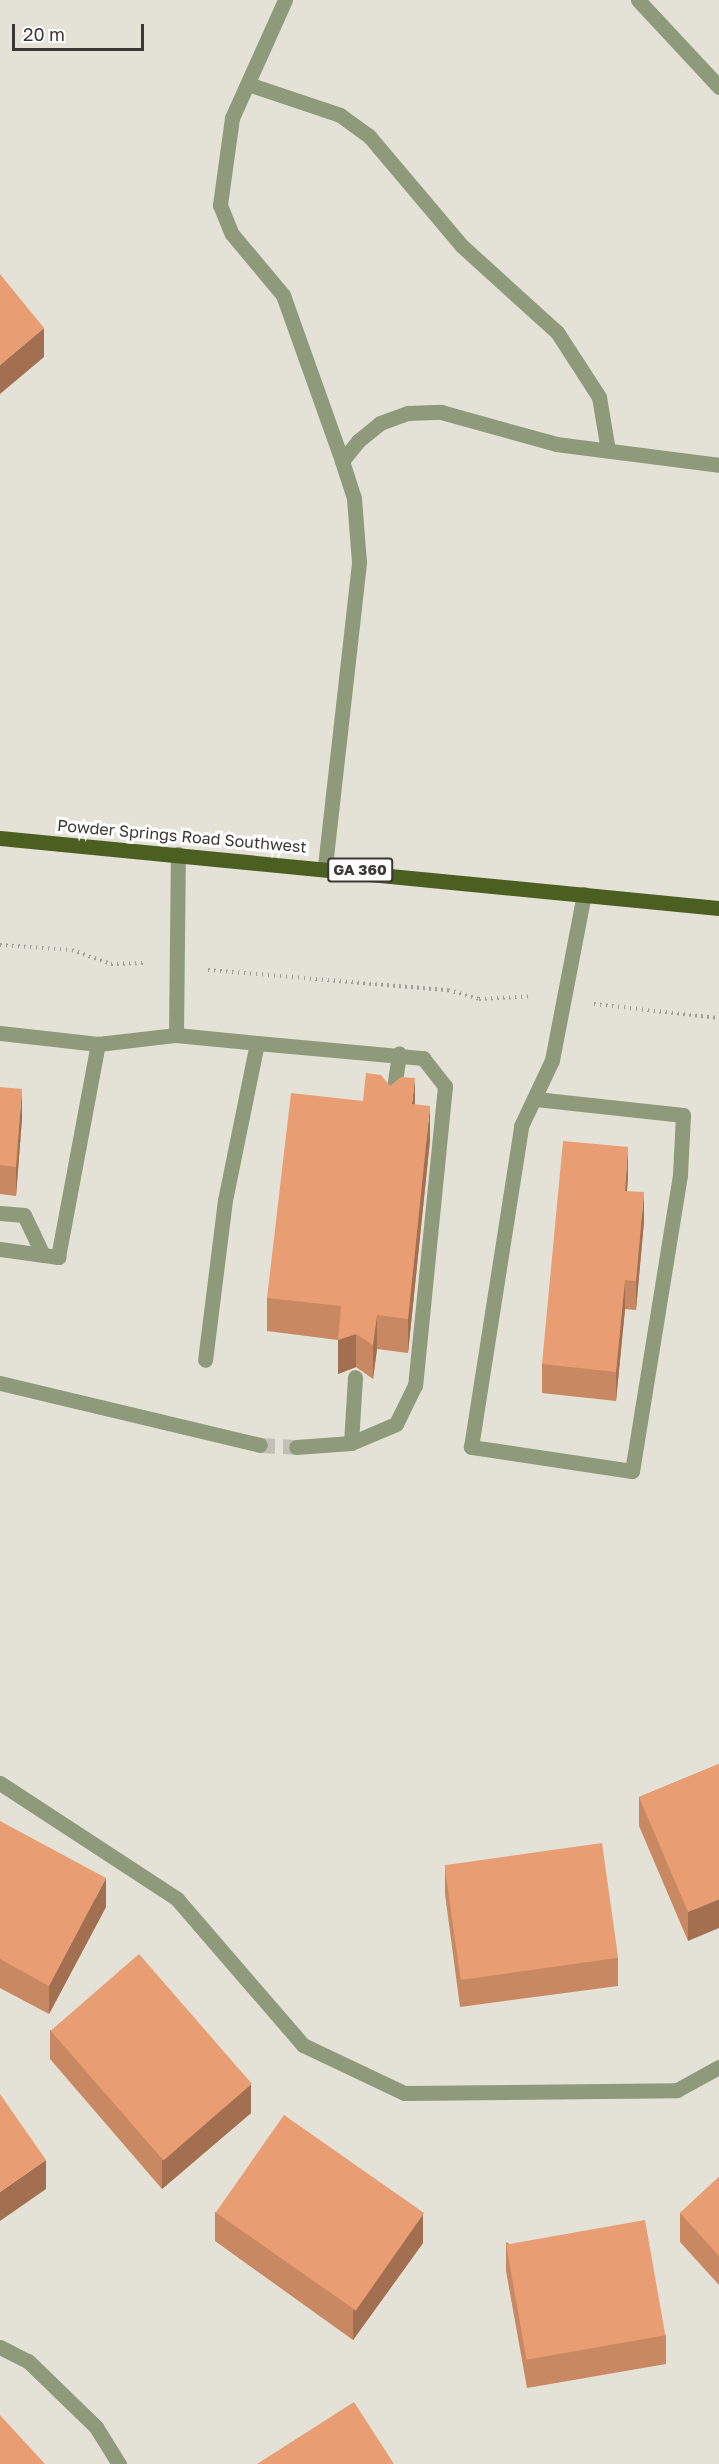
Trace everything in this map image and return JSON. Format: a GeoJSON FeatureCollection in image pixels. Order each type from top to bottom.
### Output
{"type":"FeatureCollection","features":[{"type":"Feature","properties":{"kind":"main road","name":"Powder Springs Road Southwest"},"geometry":{"type":"LineString","coordinates":[[0,838],[325,866],[719,908]]}},
{"type":"Feature","properties":{"kind":"street"},"geometry":{"type":"LineString","coordinates":[[285,0],[232,118],[220,205],[232,234],[283,296],[354,498],[359,562],[325,866]]}},
{"type":"Feature","properties":{"kind":"street"},"geometry":{"type":"LineString","coordinates":[[638,0],[719,87]]}},
{"type":"Feature","properties":{"kind":"street"},"geometry":{"type":"LineString","coordinates":[[248,84],[340,115],[369,136],[462,246],[557,332],[599,397],[608,450]]}},
{"type":"Feature","properties":{"kind":"street"},"geometry":{"type":"LineString","coordinates":[[342,461],[380,423],[408,413],[441,412],[556,444],[719,465]]}},
{"type":"Feature","properties":{"kind":"street"},"geometry":{"type":"LineString","coordinates":[[176,1035],[178,854]]}},
{"type":"Feature","properties":{"kind":"street"},"geometry":{"type":"LineString","coordinates":[[536,1099],[683,1115],[680,1175],[632,1471],[471,1447],[521,1126],[536,1099],[552,1060],[584,894]]}},
{"type":"Feature","properties":{"kind":"street"},"geometry":{"type":"LineString","coordinates":[[0,1033],[98,1044],[176,1035],[399,1054],[423,1058],[445,1086],[416,1385],[396,1424],[351,1443],[297,1447]]}},
{"type":"Feature","properties":{"kind":"street"},"geometry":{"type":"LineString","coordinates":[[205,1360],[225,1200],[257,1043]]}},
{"type":"Feature","properties":{"kind":"street"},"geometry":{"type":"LineString","coordinates":[[0,1249],[58,1257],[98,1044]]}},
{"type":"Feature","properties":{"kind":"street"},"geometry":{"type":"LineString","coordinates":[[391,1110],[399,1054]]}},
{"type":"Feature","properties":{"kind":"street"},"geometry":{"type":"LineString","coordinates":[[0,1212],[24,1215],[43,1255]]}},
{"type":"Feature","properties":{"kind":"street"},"geometry":{"type":"LineString","coordinates":[[351,1443],[355,1377]]}},
{"type":"Feature","properties":{"kind":"street"},"geometry":{"type":"LineString","coordinates":[[0,1383],[260,1445]]}},
{"type":"Feature","properties":{"kind":"street"},"geometry":{"type":"LineString","coordinates":[[0,1783],[177,1899],[303,2045],[404,2093],[677,2090],[719,2067]]}},
{"type":"Feature","properties":{"kind":"street"},"geometry":{"type":"LineString","coordinates":[[0,2347],[28,2361],[96,2427],[119,2464]]}},
{"type":"Feature","properties":{"kind":"path"},"geometry":{"type":"LineString","coordinates":[[0,945],[72,950],[111,964],[177,966],[448,990],[479,999],[521,995],[719,1018]]}},
{"type":"Feature","properties":{"kind":"building"},"geometry":{"type":"Polygon","coordinates":[[[0,274],[44,328],[0,365],[0,274]]]}},
{"type":"Feature","properties":{"kind":"building"},"geometry":{"type":"Polygon","coordinates":[[[366,1073],[381,1075],[390,1086],[401,1077],[415,1078],[412,1104],[430,1106],[408,1319],[377,1315],[373,1345],[356,1334],[338,1340],[341,1306],[267,1298],[291,1093],[363,1101],[366,1073]]]}},
{"type":"Feature","properties":{"kind":"building"},"geometry":{"type":"Polygon","coordinates":[[[0,1087],[22,1089],[16,1167],[0,1165],[0,1087]]]}},
{"type":"Feature","properties":{"kind":"building"},"geometry":{"type":"Polygon","coordinates":[[[563,1141],[628,1147],[625,1191],[644,1192],[636,1281],[625,1280],[616,1372],[542,1364],[563,1141]]]}},
{"type":"Feature","properties":{"kind":"building"},"geometry":{"type":"Polygon","coordinates":[[[719,1764],[719,1899],[688,1912],[639,1797],[719,1764]]]}},
{"type":"Feature","properties":{"kind":"building"},"geometry":{"type":"Polygon","coordinates":[[[0,1821],[106,1878],[49,1986],[0,1959],[0,1821]]]}},
{"type":"Feature","properties":{"kind":"building"},"geometry":{"type":"Polygon","coordinates":[[[602,1843],[618,1958],[461,1980],[445,1865],[602,1843]]]}},
{"type":"Feature","properties":{"kind":"building"},"geometry":{"type":"Polygon","coordinates":[[[139,1954],[252,2084],[164,2161],[51,2031],[139,1954]]]}},
{"type":"Feature","properties":{"kind":"building"},"geometry":{"type":"Polygon","coordinates":[[[0,2094],[46,2160],[0,2192],[0,2094]]]}},
{"type":"Feature","properties":{"kind":"building"},"geometry":{"type":"Polygon","coordinates":[[[284,2115],[424,2213],[356,2311],[216,2212],[284,2115]]]}},
{"type":"Feature","properties":{"kind":"building"},"geometry":{"type":"Polygon","coordinates":[[[719,2177],[719,2256],[680,2213],[719,2177]]]}},
{"type":"Feature","properties":{"kind":"building"},"geometry":{"type":"Polygon","coordinates":[[[645,2220],[665,2335],[526,2360],[506,2244],[645,2220]]]}},
{"type":"Feature","properties":{"kind":"building"},"geometry":{"type":"Polygon","coordinates":[[[354,2402],[394,2464],[257,2464],[354,2402]]]}},
{"type":"Feature","properties":{"kind":"building"},"geometry":{"type":"Polygon","coordinates":[[[0,2415],[45,2464],[0,2464],[0,2415]]]}},
{"type":"Feature","properties":{"kind":"tunnel"},"geometry":{"type":"LineString","coordinates":[[260,1445],[296,1447]]}}]}
